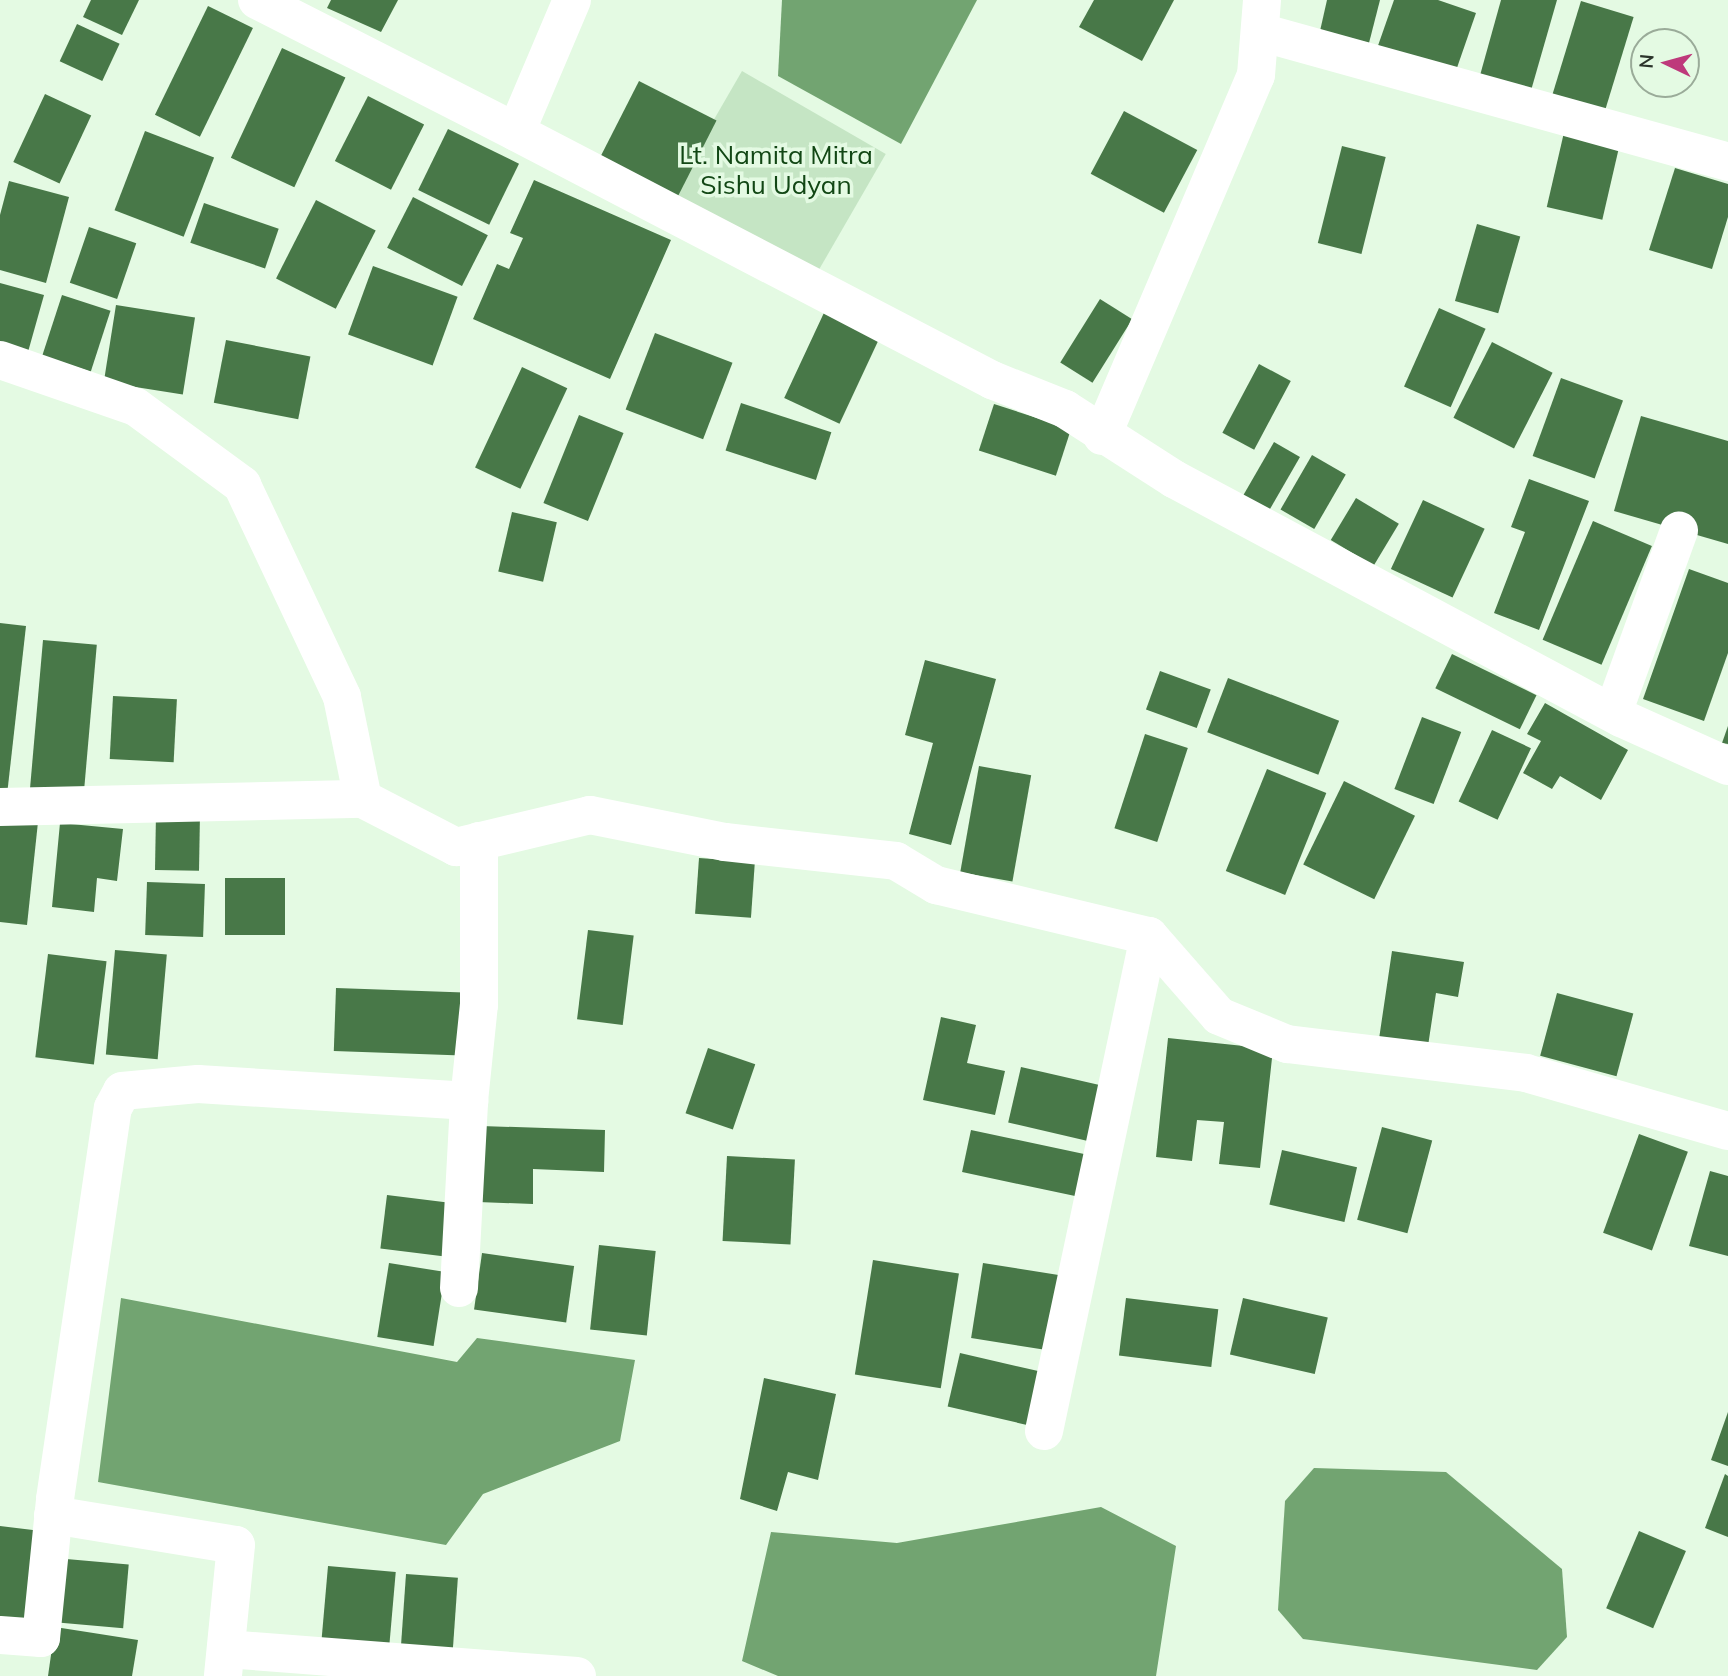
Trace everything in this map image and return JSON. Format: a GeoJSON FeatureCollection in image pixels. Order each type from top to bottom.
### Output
{"type":"FeatureCollection","features":[{"type":"Feature","properties":{"kind":"street"},"geometry":{"type":"LineString","coordinates":[[257,0],[992,380],[1065,409],[1102,436],[1613,713],[1728,766]]}},
{"type":"Feature","properties":{"kind":"street"},"geometry":{"type":"LineString","coordinates":[[516,132],[572,0]]}},
{"type":"Feature","properties":{"kind":"street"},"geometry":{"type":"LineString","coordinates":[[1102,436],[1256,75],[1261,16],[1728,162]]}},
{"type":"Feature","properties":{"kind":"street"},"geometry":{"type":"LineString","coordinates":[[0,360],[136,407],[242,485],[342,697],[363,799]]}},
{"type":"Feature","properties":{"kind":"street"},"geometry":{"type":"LineString","coordinates":[[1613,713],[1679,531]]}},
{"type":"Feature","properties":{"kind":"street"},"geometry":{"type":"LineString","coordinates":[[0,807],[363,799],[456,846],[590,815],[725,842],[896,861],[936,885],[1149,936],[1219,1016],[1287,1044],[1526,1073],[1728,1131]]}},
{"type":"Feature","properties":{"kind":"street"},"geometry":{"type":"LineString","coordinates":[[459,1288],[469,1101],[480,1005],[479,841]]}},
{"type":"Feature","properties":{"kind":"street"},"geometry":{"type":"LineString","coordinates":[[1044,1431],[1149,936]]}},
{"type":"Feature","properties":{"kind":"street"},"geometry":{"type":"LineString","coordinates":[[0,1635],[41,1638],[53,1515],[113,1108],[122,1091],[198,1084],[469,1101]]}},
{"type":"Feature","properties":{"kind":"street"},"geometry":{"type":"LineString","coordinates":[[53,1515],[236,1545],[225,1663],[578,1676]]}},
{"type":"Feature","properties":{"kind":"green space","name":"Lt. Namita Mitra Sishu Udyan"},"geometry":{"type":"Polygon","coordinates":[[[742,71],[886,154],[815,276],[672,193],[742,71]]]}},
{"type":"Feature","properties":{"kind":"shaded area"},"geometry":{"type":"Polygon","coordinates":[[[782,0],[977,0],[901,144],[778,76],[782,0]]]}},
{"type":"Feature","properties":{"kind":"shaded area"},"geometry":{"type":"Polygon","coordinates":[[[121,1298],[457,1362],[477,1338],[635,1360],[620,1441],[483,1494],[446,1545],[98,1482],[121,1298]]]}},
{"type":"Feature","properties":{"kind":"shaded area"},"geometry":{"type":"Polygon","coordinates":[[[1314,1468],[1446,1472],[1562,1569],[1567,1637],[1537,1670],[1303,1639],[1278,1610],[1285,1501],[1314,1468]]]}},
{"type":"Feature","properties":{"kind":"shaded area"},"geometry":{"type":"Polygon","coordinates":[[[1101,1507],[1176,1546],[1156,1676],[778,1676],[742,1661],[771,1532],[897,1543],[1101,1507]]]}},
{"type":"Feature","properties":{"kind":"building"},"geometry":{"type":"Polygon","coordinates":[[[91,0],[139,0],[122,35],[83,17],[91,0]]]}},
{"type":"Feature","properties":{"kind":"building"},"geometry":{"type":"Polygon","coordinates":[[[331,0],[398,0],[381,32],[327,8],[331,0]]]}},
{"type":"Feature","properties":{"kind":"building"},"geometry":{"type":"Polygon","coordinates":[[[1094,0],[1174,0],[1142,61],[1079,27],[1094,0]]]}},
{"type":"Feature","properties":{"kind":"building"},"geometry":{"type":"Polygon","coordinates":[[[1327,0],[1380,0],[1369,43],[1320,31],[1327,0]]]}},
{"type":"Feature","properties":{"kind":"building"},"geometry":{"type":"Polygon","coordinates":[[[1394,0],[1438,0],[1476,13],[1451,85],[1374,57],[1394,0]]]}},
{"type":"Feature","properties":{"kind":"building"},"geometry":{"type":"Polygon","coordinates":[[[1501,0],[1557,0],[1530,94],[1479,79],[1501,0]]]}},
{"type":"Feature","properties":{"kind":"building"},"geometry":{"type":"Polygon","coordinates":[[[1581,1],[1634,17],[1601,123],[1549,107],[1581,1]]]}},
{"type":"Feature","properties":{"kind":"building"},"geometry":{"type":"Polygon","coordinates":[[[208,6],[253,28],[200,137],[155,115],[208,6]]]}},
{"type":"Feature","properties":{"kind":"building"},"geometry":{"type":"Polygon","coordinates":[[[77,24],[120,44],[102,81],[60,61],[77,24]]]}},
{"type":"Feature","properties":{"kind":"building"},"geometry":{"type":"Polygon","coordinates":[[[282,48],[345,78],[294,187],[231,158],[282,48]]]}},
{"type":"Feature","properties":{"kind":"building"},"geometry":{"type":"Polygon","coordinates":[[[639,81],[717,120],[678,196],[600,157],[639,81]]]}},
{"type":"Feature","properties":{"kind":"building"},"geometry":{"type":"Polygon","coordinates":[[[45,94],[91,116],[60,184],[13,162],[45,94]]]}},
{"type":"Feature","properties":{"kind":"building"},"geometry":{"type":"Polygon","coordinates":[[[368,96],[424,125],[391,190],[335,161],[368,96]]]}},
{"type":"Feature","properties":{"kind":"building"},"geometry":{"type":"Polygon","coordinates":[[[1124,111],[1197,150],[1164,213],[1091,174],[1124,111]]]}},
{"type":"Feature","properties":{"kind":"building"},"geometry":{"type":"Polygon","coordinates":[[[1565,128],[1621,141],[1602,220],[1547,207],[1565,128]]]}},
{"type":"Feature","properties":{"kind":"building"},"geometry":{"type":"Polygon","coordinates":[[[448,129],[519,164],[489,225],[418,190],[448,129]]]}},
{"type":"Feature","properties":{"kind":"building"},"geometry":{"type":"Polygon","coordinates":[[[145,131],[214,158],[184,237],[115,210],[145,131]]]}},
{"type":"Feature","properties":{"kind":"building"},"geometry":{"type":"Polygon","coordinates":[[[1342,146],[1386,157],[1361,254],[1318,243],[1342,146]]]}},
{"type":"Feature","properties":{"kind":"building"},"geometry":{"type":"Polygon","coordinates":[[[1675,168],[1728,184],[1728,217],[1712,269],[1649,250],[1675,168]]]}},
{"type":"Feature","properties":{"kind":"building"},"geometry":{"type":"Polygon","coordinates":[[[534,180],[671,240],[610,379],[473,319],[497,264],[509,269],[523,238],[510,233],[534,180]]]}},
{"type":"Feature","properties":{"kind":"building"},"geometry":{"type":"Polygon","coordinates":[[[9,181],[69,197],[46,283],[0,270],[0,215],[9,181]]]}},
{"type":"Feature","properties":{"kind":"building"},"geometry":{"type":"Polygon","coordinates":[[[413,197],[488,235],[462,286],[387,248],[413,197]]]}},
{"type":"Feature","properties":{"kind":"building"},"geometry":{"type":"Polygon","coordinates":[[[316,200],[376,230],[336,309],[276,278],[316,200]]]}},
{"type":"Feature","properties":{"kind":"building"},"geometry":{"type":"Polygon","coordinates":[[[204,203],[279,229],[265,268],[190,243],[204,203]]]}},
{"type":"Feature","properties":{"kind":"building"},"geometry":{"type":"Polygon","coordinates":[[[1477,224],[1520,236],[1498,313],[1455,301],[1477,224]]]}},
{"type":"Feature","properties":{"kind":"building"},"geometry":{"type":"Polygon","coordinates":[[[89,227],[136,243],[117,299],[70,283],[89,227]]]}},
{"type":"Feature","properties":{"kind":"building"},"geometry":{"type":"Polygon","coordinates":[[[373,266],[458,297],[433,365],[348,335],[373,266]]]}},
{"type":"Feature","properties":{"kind":"building"},"geometry":{"type":"Polygon","coordinates":[[[0,283],[44,295],[28,352],[0,344],[0,283]]]}},
{"type":"Feature","properties":{"kind":"building"},"geometry":{"type":"Polygon","coordinates":[[[62,295],[111,311],[91,372],[42,356],[62,295]]]}},
{"type":"Feature","properties":{"kind":"building"},"geometry":{"type":"Polygon","coordinates":[[[1100,299],[1132,319],[1092,383],[1060,363],[1100,299]]]}},
{"type":"Feature","properties":{"kind":"building"},"geometry":{"type":"Polygon","coordinates":[[[829,302],[884,328],[839,424],[784,398],[829,302]]]}},
{"type":"Feature","properties":{"kind":"building"},"geometry":{"type":"Polygon","coordinates":[[[116,305],[195,318],[183,395],[104,382],[116,305]]]}},
{"type":"Feature","properties":{"kind":"building"},"geometry":{"type":"Polygon","coordinates":[[[1439,308],[1486,329],[1451,407],[1404,387],[1439,308]]]}},
{"type":"Feature","properties":{"kind":"building"},"geometry":{"type":"Polygon","coordinates":[[[655,333],[732,363],[703,439],[626,410],[655,333]]]}},
{"type":"Feature","properties":{"kind":"building"},"geometry":{"type":"Polygon","coordinates":[[[226,340],[310,356],[298,419],[214,403],[226,340]]]}},
{"type":"Feature","properties":{"kind":"building"},"geometry":{"type":"Polygon","coordinates":[[[1492,342],[1553,373],[1514,449],[1453,418],[1492,342]]]}},
{"type":"Feature","properties":{"kind":"building"},"geometry":{"type":"Polygon","coordinates":[[[1259,364],[1291,381],[1254,450],[1222,433],[1259,364]]]}},
{"type":"Feature","properties":{"kind":"building"},"geometry":{"type":"Polygon","coordinates":[[[522,367],[567,388],[520,489],[475,468],[522,367]]]}},
{"type":"Feature","properties":{"kind":"building"},"geometry":{"type":"Polygon","coordinates":[[[1561,378],[1623,401],[1595,479],[1533,456],[1561,378]]]}},
{"type":"Feature","properties":{"kind":"building"},"geometry":{"type":"Polygon","coordinates":[[[741,403],[831,432],[816,480],[726,451],[741,403]]]}},
{"type":"Feature","properties":{"kind":"building"},"geometry":{"type":"Polygon","coordinates":[[[994,404],[1071,429],[1056,476],[979,451],[994,404]]]}},
{"type":"Feature","properties":{"kind":"building"},"geometry":{"type":"Polygon","coordinates":[[[579,415],[624,433],[588,521],[543,503],[579,415]]]}},
{"type":"Feature","properties":{"kind":"building"},"geometry":{"type":"Polygon","coordinates":[[[1641,416],[1728,441],[1728,544],[1614,511],[1641,416]]]}},
{"type":"Feature","properties":{"kind":"building"},"geometry":{"type":"Polygon","coordinates":[[[1274,442],[1300,457],[1269,511],[1243,496],[1274,442]]]}},
{"type":"Feature","properties":{"kind":"building"},"geometry":{"type":"Polygon","coordinates":[[[1312,455],[1346,474],[1314,529],[1280,510],[1312,455]]]}},
{"type":"Feature","properties":{"kind":"building"},"geometry":{"type":"Polygon","coordinates":[[[1529,479],[1589,501],[1539,630],[1494,613],[1525,532],[1511,527],[1529,479]]]}},
{"type":"Feature","properties":{"kind":"building"},"geometry":{"type":"Polygon","coordinates":[[[1356,498],[1399,524],[1374,566],[1331,540],[1356,498]]]}},
{"type":"Feature","properties":{"kind":"building"},"geometry":{"type":"Polygon","coordinates":[[[1423,500],[1485,529],[1453,598],[1391,569],[1423,500]]]}},
{"type":"Feature","properties":{"kind":"building"},"geometry":{"type":"Polygon","coordinates":[[[512,512],[557,522],[543,582],[498,571],[512,512]]]}},
{"type":"Feature","properties":{"kind":"building"},"geometry":{"type":"Polygon","coordinates":[[[1593,521],[1652,546],[1602,665],[1543,640],[1593,521]]]}},
{"type":"Feature","properties":{"kind":"building"},"geometry":{"type":"Polygon","coordinates":[[[1689,569],[1728,583],[1728,653],[1704,721],[1643,699],[1689,569]]]}},
{"type":"Feature","properties":{"kind":"building"},"geometry":{"type":"Polygon","coordinates":[[[0,623],[26,626],[7,795],[0,794],[0,623]]]}},
{"type":"Feature","properties":{"kind":"building"},"geometry":{"type":"Polygon","coordinates":[[[43,640],[97,645],[84,793],[30,788],[43,640]]]}},
{"type":"Feature","properties":{"kind":"building"},"geometry":{"type":"Polygon","coordinates":[[[1452,654],[1536,695],[1520,729],[1435,688],[1452,654]]]}},
{"type":"Feature","properties":{"kind":"building"},"geometry":{"type":"Polygon","coordinates":[[[925,660],[996,679],[951,845],[909,834],[933,743],[905,735],[925,660]]]}},
{"type":"Feature","properties":{"kind":"building"},"geometry":{"type":"Polygon","coordinates":[[[1160,671],[1211,689],[1197,728],[1146,710],[1160,671]]]}},
{"type":"Feature","properties":{"kind":"building"},"geometry":{"type":"Polygon","coordinates":[[[1228,678],[1339,721],[1318,775],[1207,732],[1228,678]]]}},
{"type":"Feature","properties":{"kind":"building"},"geometry":{"type":"Polygon","coordinates":[[[113,696],[177,699],[174,762],[110,759],[113,696]]]}},
{"type":"Feature","properties":{"kind":"building"},"geometry":{"type":"Polygon","coordinates":[[[1545,703],[1628,750],[1601,800],[1560,776],[1552,789],[1523,773],[1541,741],[1527,734],[1545,703]]]}},
{"type":"Feature","properties":{"kind":"building"},"geometry":{"type":"Polygon","coordinates":[[[1422,717],[1461,732],[1434,804],[1394,789],[1422,717]]]}},
{"type":"Feature","properties":{"kind":"building"},"geometry":{"type":"Polygon","coordinates":[[[1728,726],[1728,744],[1722,743],[1728,726]]]}},
{"type":"Feature","properties":{"kind":"building"},"geometry":{"type":"Polygon","coordinates":[[[1492,730],[1531,748],[1498,820],[1459,802],[1492,730]]]}},
{"type":"Feature","properties":{"kind":"building"},"geometry":{"type":"Polygon","coordinates":[[[1145,734],[1188,748],[1157,842],[1114,828],[1145,734]]]}},
{"type":"Feature","properties":{"kind":"building"},"geometry":{"type":"Polygon","coordinates":[[[979,766],[1031,775],[1012,882],[960,872],[979,766]]]}},
{"type":"Feature","properties":{"kind":"building"},"geometry":{"type":"Polygon","coordinates":[[[1267,769],[1326,793],[1285,895],[1226,871],[1267,769]]]}},
{"type":"Feature","properties":{"kind":"building"},"geometry":{"type":"Polygon","coordinates":[[[1344,781],[1415,816],[1374,899],[1303,865],[1344,781]]]}},
{"type":"Feature","properties":{"kind":"building"},"geometry":{"type":"Polygon","coordinates":[[[156,813],[200,814],[199,871],[155,870],[156,813]]]}},
{"type":"Feature","properties":{"kind":"building"},"geometry":{"type":"Polygon","coordinates":[[[0,817],[38,822],[27,925],[0,922],[0,817]]]}},
{"type":"Feature","properties":{"kind":"building"},"geometry":{"type":"Polygon","coordinates":[[[60,823],[123,829],[117,881],[97,878],[94,912],[52,907],[60,823]]]}},
{"type":"Feature","properties":{"kind":"building"},"geometry":{"type":"Polygon","coordinates":[[[699,858],[755,862],[751,918],[695,914],[699,858]]]}},
{"type":"Feature","properties":{"kind":"building"},"geometry":{"type":"Polygon","coordinates":[[[225,878],[285,878],[285,935],[225,935],[225,878]]]}},
{"type":"Feature","properties":{"kind":"building"},"geometry":{"type":"Polygon","coordinates":[[[147,882],[205,884],[203,937],[145,935],[147,882]]]}},
{"type":"Feature","properties":{"kind":"building"},"geometry":{"type":"Polygon","coordinates":[[[588,930],[634,936],[623,1025],[577,1019],[588,930]]]}},
{"type":"Feature","properties":{"kind":"building"},"geometry":{"type":"Polygon","coordinates":[[[115,950],[167,955],[158,1059],[106,1055],[115,950]]]}},
{"type":"Feature","properties":{"kind":"building"},"geometry":{"type":"Polygon","coordinates":[[[1392,951],[1464,962],[1458,997],[1436,993],[1428,1046],[1379,1039],[1392,951]]]}},
{"type":"Feature","properties":{"kind":"building"},"geometry":{"type":"Polygon","coordinates":[[[48,954],[107,961],[94,1064],[35,1057],[48,954]]]}},
{"type":"Feature","properties":{"kind":"building"},"geometry":{"type":"Polygon","coordinates":[[[336,988],[464,992],[462,1055],[334,1051],[336,988]]]}},
{"type":"Feature","properties":{"kind":"building"},"geometry":{"type":"Polygon","coordinates":[[[1557,993],[1633,1013],[1616,1076],[1540,1056],[1557,993]]]}},
{"type":"Feature","properties":{"kind":"building"},"geometry":{"type":"Polygon","coordinates":[[[941,1017],[976,1025],[967,1063],[1005,1071],[995,1115],[923,1100],[941,1017]]]}},
{"type":"Feature","properties":{"kind":"building"},"geometry":{"type":"Polygon","coordinates":[[[1168,1038],[1273,1049],[1260,1168],[1219,1164],[1224,1122],[1197,1120],[1192,1161],[1156,1157],[1168,1038]]]}},
{"type":"Feature","properties":{"kind":"building"},"geometry":{"type":"Polygon","coordinates":[[[708,1048],[755,1064],[733,1130],[686,1113],[708,1048]]]}},
{"type":"Feature","properties":{"kind":"building"},"geometry":{"type":"Polygon","coordinates":[[[1021,1067],[1104,1086],[1091,1142],[1008,1123],[1021,1067]]]}},
{"type":"Feature","properties":{"kind":"building"},"geometry":{"type":"Polygon","coordinates":[[[481,1126],[605,1130],[604,1172],[533,1169],[533,1204],[478,1202],[481,1126]]]}},
{"type":"Feature","properties":{"kind":"building"},"geometry":{"type":"Polygon","coordinates":[[[1382,1127],[1432,1140],[1407,1233],[1357,1220],[1382,1127]]]}},
{"type":"Feature","properties":{"kind":"building"},"geometry":{"type":"Polygon","coordinates":[[[971,1130],[1092,1156],[1083,1198],[962,1172],[971,1130]]]}},
{"type":"Feature","properties":{"kind":"building"},"geometry":{"type":"Polygon","coordinates":[[[1639,1134],[1688,1152],[1652,1250],[1603,1233],[1639,1134]]]}},
{"type":"Feature","properties":{"kind":"building"},"geometry":{"type":"Polygon","coordinates":[[[1282,1150],[1357,1167],[1344,1222],[1269,1205],[1282,1150]]]}},
{"type":"Feature","properties":{"kind":"building"},"geometry":{"type":"Polygon","coordinates":[[[727,1156],[795,1160],[790,1244],[723,1241],[727,1156]]]}},
{"type":"Feature","properties":{"kind":"building"},"geometry":{"type":"Polygon","coordinates":[[[1710,1171],[1728,1176],[1728,1256],[1689,1246],[1710,1171]]]}},
{"type":"Feature","properties":{"kind":"building"},"geometry":{"type":"Polygon","coordinates":[[[387,1195],[450,1203],[443,1256],[380,1249],[387,1195]]]}},
{"type":"Feature","properties":{"kind":"building"},"geometry":{"type":"Polygon","coordinates":[[[599,1245],[656,1251],[647,1335],[590,1330],[599,1245]]]}},
{"type":"Feature","properties":{"kind":"building"},"geometry":{"type":"Polygon","coordinates":[[[482,1253],[574,1266],[566,1322],[474,1309],[482,1253]]]}},
{"type":"Feature","properties":{"kind":"building"},"geometry":{"type":"Polygon","coordinates":[[[873,1260],[959,1274],[941,1388],[855,1375],[873,1260]]]}},
{"type":"Feature","properties":{"kind":"building"},"geometry":{"type":"Polygon","coordinates":[[[389,1263],[445,1272],[434,1346],[377,1337],[389,1263]]]}},
{"type":"Feature","properties":{"kind":"building"},"geometry":{"type":"Polygon","coordinates":[[[983,1263],[1068,1276],[1056,1352],[971,1338],[983,1263]]]}},
{"type":"Feature","properties":{"kind":"building"},"geometry":{"type":"Polygon","coordinates":[[[1126,1298],[1218,1309],[1211,1367],[1119,1356],[1126,1298]]]}},
{"type":"Feature","properties":{"kind":"building"},"geometry":{"type":"Polygon","coordinates":[[[1243,1298],[1328,1318],[1315,1374],[1230,1355],[1243,1298]]]}},
{"type":"Feature","properties":{"kind":"building"},"geometry":{"type":"Polygon","coordinates":[[[960,1353],[1045,1373],[1032,1426],[948,1407],[960,1353]]]}},
{"type":"Feature","properties":{"kind":"building"},"geometry":{"type":"Polygon","coordinates":[[[764,1378],[836,1394],[818,1480],[788,1472],[777,1511],[740,1499],[764,1378]]]}},
{"type":"Feature","properties":{"kind":"building"},"geometry":{"type":"Polygon","coordinates":[[[1728,1412],[1728,1466],[1711,1460],[1728,1412]]]}},
{"type":"Feature","properties":{"kind":"building"},"geometry":{"type":"Polygon","coordinates":[[[1725,1474],[1728,1476],[1728,1537],[1705,1528],[1725,1474]]]}},
{"type":"Feature","properties":{"kind":"building"},"geometry":{"type":"Polygon","coordinates":[[[0,1526],[41,1531],[29,1624],[0,1620],[0,1526]]]}},
{"type":"Feature","properties":{"kind":"building"},"geometry":{"type":"Polygon","coordinates":[[[1639,1531],[1686,1551],[1653,1628],[1606,1608],[1639,1531]]]}},
{"type":"Feature","properties":{"kind":"building"},"geometry":{"type":"Polygon","coordinates":[[[55,1558],[129,1564],[123,1628],[49,1622],[55,1558]]]}},
{"type":"Feature","properties":{"kind":"building"},"geometry":{"type":"Polygon","coordinates":[[[328,1566],[396,1572],[389,1647],[321,1641],[328,1566]]]}},
{"type":"Feature","properties":{"kind":"building"},"geometry":{"type":"Polygon","coordinates":[[[406,1574],[458,1578],[453,1653],[401,1650],[406,1574]]]}},
{"type":"Feature","properties":{"kind":"building"},"geometry":{"type":"Polygon","coordinates":[[[55,1627],[138,1640],[132,1676],[48,1676],[55,1627]]]}}]}
